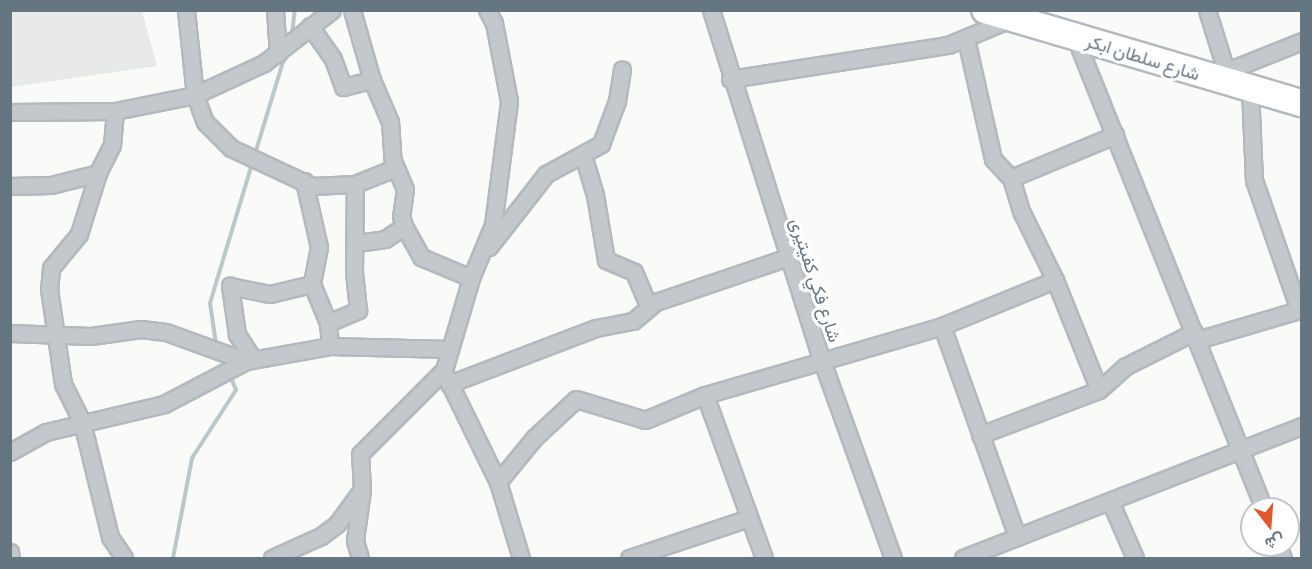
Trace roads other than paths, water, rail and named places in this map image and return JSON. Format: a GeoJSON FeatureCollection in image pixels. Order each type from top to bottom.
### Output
{"type":"FeatureCollection","features":[{"type":"Feature","properties":{"kind":"highway","name":"شارع سلطان ابكر"},"geometry":{"type":"LineString","coordinates":[[985,10],[1075,37],[1218,74],[1250,89],[1302,103]]}},
{"type":"Feature","properties":{"kind":"street"},"geometry":{"type":"LineString","coordinates":[[186,10],[195,95],[205,122],[231,148],[322,187],[355,184],[395,168]]}},
{"type":"Feature","properties":{"kind":"street"},"geometry":{"type":"LineString","coordinates":[[275,10],[278,54]]}},
{"type":"Feature","properties":{"kind":"street"},"geometry":{"type":"LineString","coordinates":[[10,112],[115,111],[195,95],[231,81],[278,54],[332,10]]}},
{"type":"Feature","properties":{"kind":"street"},"geometry":{"type":"LineString","coordinates":[[352,10],[372,80],[390,122],[395,168],[405,189],[401,216],[404,226],[421,257],[471,278]]}},
{"type":"Feature","properties":{"kind":"street"},"geometry":{"type":"LineString","coordinates":[[487,10],[494,23],[509,101],[493,225],[485,251],[471,278],[450,349],[446,377],[498,482],[521,558]]}},
{"type":"Feature","properties":{"kind":"street","name":"شارع فكي كفيتيرى"},"geometry":{"type":"LineString","coordinates":[[711,10],[730,79],[822,362],[893,558]]}},
{"type":"Feature","properties":{"kind":"street"},"geometry":{"type":"LineString","coordinates":[[1207,10],[1218,74],[1302,41]]}},
{"type":"Feature","properties":{"kind":"street"},"geometry":{"type":"LineString","coordinates":[[730,79],[966,39],[1013,18]]}},
{"type":"Feature","properties":{"kind":"street"},"geometry":{"type":"LineString","coordinates":[[310,26],[333,58],[343,87],[372,80]]}},
{"type":"Feature","properties":{"kind":"street"},"geometry":{"type":"LineString","coordinates":[[1075,37],[1260,497]]}},
{"type":"Feature","properties":{"kind":"street"},"geometry":{"type":"LineString","coordinates":[[966,39],[991,152],[998,165],[1011,178],[1022,213],[1054,279],[1099,390]]}},
{"type":"Feature","properties":{"kind":"street"},"geometry":{"type":"LineString","coordinates":[[485,251],[546,174],[601,144],[617,101],[622,69]]}},
{"type":"Feature","properties":{"kind":"street"},"geometry":{"type":"LineString","coordinates":[[980,435],[1099,390],[1126,366],[1196,336],[1300,310],[1254,180],[1250,89]]}},
{"type":"Feature","properties":{"kind":"street"},"geometry":{"type":"LineString","coordinates":[[115,111],[112,145],[98,173],[79,234],[51,268],[53,334],[63,384],[82,422],[110,537],[124,558]]}},
{"type":"Feature","properties":{"kind":"street"},"geometry":{"type":"LineString","coordinates":[[1011,178],[1115,135]]}},
{"type":"Feature","properties":{"kind":"street"},"geometry":{"type":"LineString","coordinates":[[583,155],[595,195],[606,260],[634,272],[649,307]]}},
{"type":"Feature","properties":{"kind":"street"},"geometry":{"type":"LineString","coordinates":[[10,186],[51,185],[98,173]]}},
{"type":"Feature","properties":{"kind":"street"},"geometry":{"type":"LineString","coordinates":[[304,181],[320,247],[312,284],[328,323],[330,346]]}},
{"type":"Feature","properties":{"kind":"street"},"geometry":{"type":"LineString","coordinates":[[328,323],[358,310],[354,273],[357,243],[355,184]]}},
{"type":"Feature","properties":{"kind":"street"},"geometry":{"type":"LineString","coordinates":[[357,243],[385,239],[404,226]]}},
{"type":"Feature","properties":{"kind":"street"},"geometry":{"type":"LineString","coordinates":[[360,558],[355,540],[362,490],[360,454],[446,377],[596,328],[633,321],[649,307],[788,257]]}},
{"type":"Feature","properties":{"kind":"street"},"geometry":{"type":"LineString","coordinates":[[498,482],[534,438],[576,399],[645,420],[705,395],[942,326],[1054,279]]}},
{"type":"Feature","properties":{"kind":"street"},"geometry":{"type":"LineString","coordinates":[[250,360],[237,334],[231,286],[270,294],[312,284]]}},
{"type":"Feature","properties":{"kind":"street"},"geometry":{"type":"LineString","coordinates":[[942,326],[1017,537]]}},
{"type":"Feature","properties":{"kind":"street"},"geometry":{"type":"LineString","coordinates":[[10,333],[100,336],[141,329],[166,332],[250,360]]}},
{"type":"Feature","properties":{"kind":"street"},"geometry":{"type":"LineString","coordinates":[[10,452],[39,434],[164,404],[250,360],[330,346],[450,349]]}},
{"type":"Feature","properties":{"kind":"street"},"geometry":{"type":"LineString","coordinates":[[705,395],[764,558]]}},
{"type":"Feature","properties":{"kind":"street"},"geometry":{"type":"LineString","coordinates":[[963,558],[1302,426]]}},
{"type":"Feature","properties":{"kind":"street"},"geometry":{"type":"LineString","coordinates":[[272,558],[309,544],[329,530],[362,490]]}},
{"type":"Feature","properties":{"kind":"street"},"geometry":{"type":"LineString","coordinates":[[1110,501],[1135,558]]}},
{"type":"Feature","properties":{"kind":"street"},"geometry":{"type":"LineString","coordinates":[[629,558],[749,518]]}},
{"type":"Feature","properties":{"kind":"street"},"geometry":{"type":"LineString","coordinates":[[10,552],[12,558]]}},
{"type":"Feature","properties":{"kind":"waterway"},"geometry":{"type":"LineString","coordinates":[[292,33],[295,10]]}},
{"type":"Feature","properties":{"kind":"waterway"},"geometry":{"type":"LineString","coordinates":[[255,154],[286,52]]}},
{"type":"Feature","properties":{"kind":"waterway"},"geometry":{"type":"LineString","coordinates":[[216,344],[210,303],[253,161]]}},
{"type":"Feature","properties":{"kind":"waterway"},"geometry":{"type":"LineString","coordinates":[[173,558],[192,458],[236,390],[229,373]]}}]}
